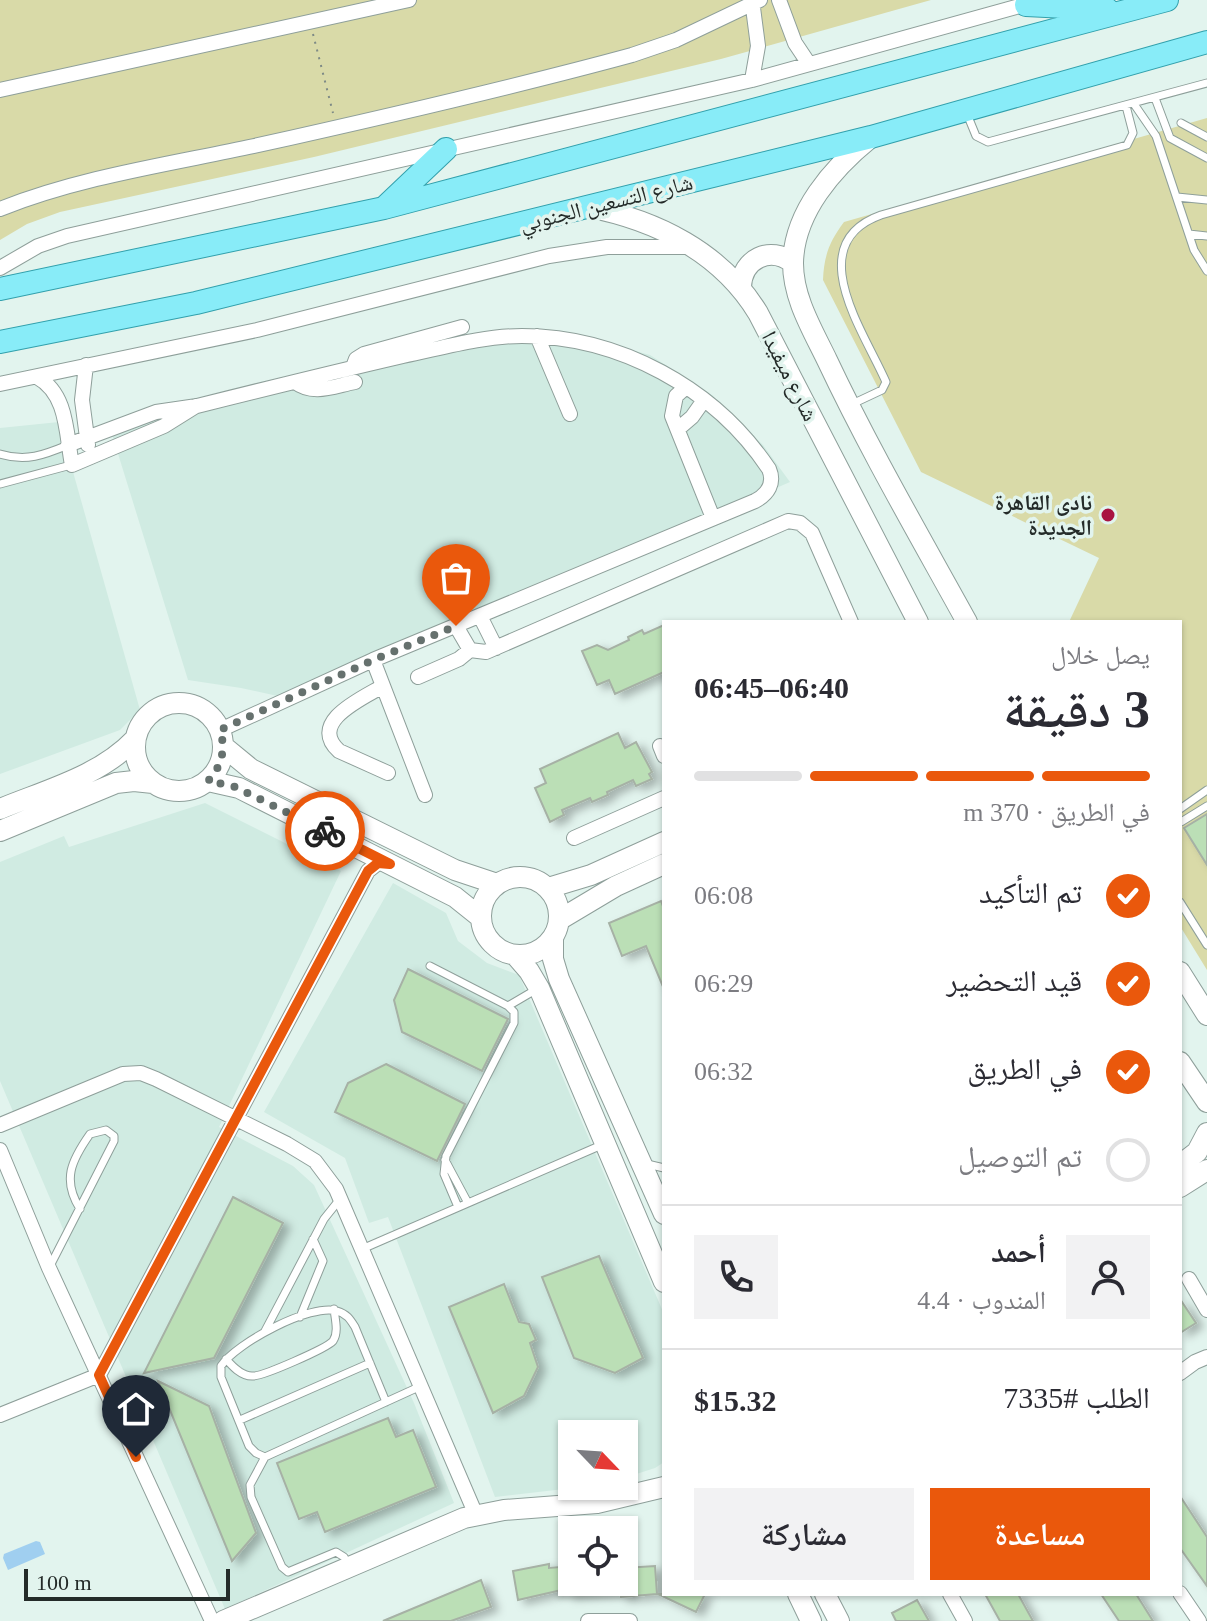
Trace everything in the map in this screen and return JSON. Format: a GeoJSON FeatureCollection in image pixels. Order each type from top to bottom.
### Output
{"type":"FeatureCollection","features":[{"type":"Feature","properties":{"kind":"main road"},"geometry":{"type":"LineString","coordinates":[[0,289],[384,208],[1167,0]]}},
{"type":"Feature","properties":{"kind":"main road"},"geometry":{"type":"LineString","coordinates":[[1034,2],[1128,11]]}},
{"type":"Feature","properties":{"kind":"main road","name":"شارع التسعين الجنوبي"},"geometry":{"type":"LineString","coordinates":[[0,342],[196,303],[588,207],[966,112],[1206,44]]}},
{"type":"Feature","properties":{"kind":"main road"},"geometry":{"type":"LineString","coordinates":[[384,208],[446,149]]}},
{"type":"Feature","properties":{"kind":"street"},"geometry":{"type":"LineString","coordinates":[[0,90],[409,0]]}},
{"type":"Feature","properties":{"kind":"street"},"geometry":{"type":"LineString","coordinates":[[779,0],[795,43],[809,64]]}},
{"type":"Feature","properties":{"kind":"street"},"geometry":{"type":"LineString","coordinates":[[0,209],[126,174],[337,128],[632,55],[676,40],[755,1],[758,46],[752,80]]}},
{"type":"Feature","properties":{"kind":"street"},"geometry":{"type":"LineString","coordinates":[[0,268],[38,246],[67,236],[752,80],[1034,2]]}},
{"type":"Feature","properties":{"kind":"street","name":"شارع ميفيدا"},"geometry":{"type":"LineString","coordinates":[[871,137],[841,165],[816,197],[803,222],[793,263],[797,293],[848,405],[966,620]]}},
{"type":"Feature","properties":{"kind":"street","name":"شارع ميفيدا"},"geometry":{"type":"LineString","coordinates":[[588,207],[654,226],[693,247],[741,287],[758,313],[917,620]]}},
{"type":"Feature","properties":{"kind":"street"},"geometry":{"type":"LineString","coordinates":[[0,384],[257,330],[549,256],[607,247],[693,247]]}},
{"type":"Feature","properties":{"kind":"street"},"geometry":{"type":"LineString","coordinates":[[741,287],[741,279],[748,265],[762,256],[782,256],[793,263]]}},
{"type":"Feature","properties":{"kind":"street"},"geometry":{"type":"LineString","coordinates":[[354,374],[356,359],[364,354],[462,327]]}},
{"type":"Feature","properties":{"kind":"street"},"geometry":{"type":"LineString","coordinates":[[537,336],[570,414]]}},
{"type":"Feature","properties":{"kind":"street"},"geometry":{"type":"LineString","coordinates":[[68,445],[156,412],[197,406],[295,382],[354,374],[485,339],[537,336],[568,339],[609,349],[648,364],[704,400],[744,438],[771,474],[765,495],[373,660],[222,738]]}},
{"type":"Feature","properties":{"kind":"street"},"geometry":{"type":"LineString","coordinates":[[86,365],[82,400],[91,457]]}},
{"type":"Feature","properties":{"kind":"street"},"geometry":{"type":"LineString","coordinates":[[37,377],[50,386],[59,398],[72,465],[164,426],[197,406]]}},
{"type":"Feature","properties":{"kind":"street"},"geometry":{"type":"LineString","coordinates":[[686,387],[676,396],[672,409],[713,518]]}},
{"type":"Feature","properties":{"kind":"street"},"geometry":{"type":"LineString","coordinates":[[678,429],[692,417],[704,400]]}},
{"type":"Feature","properties":{"kind":"street"},"geometry":{"type":"LineString","coordinates":[[456,626],[470,650],[481,653],[788,521],[800,523],[812,533],[850,620]]}},
{"type":"Feature","properties":{"kind":"street"},"geometry":{"type":"LineString","coordinates":[[480,616],[496,648]]}},
{"type":"Feature","properties":{"kind":"street"},"geometry":{"type":"LineString","coordinates":[[418,677],[459,659],[470,650]]}},
{"type":"Feature","properties":{"kind":"street"},"geometry":{"type":"LineString","coordinates":[[373,660],[425,795]]}},
{"type":"Feature","properties":{"kind":"street"},"geometry":{"type":"LineString","coordinates":[[383,686],[337,715],[329,734],[339,751],[388,773]]}},
{"type":"Feature","properties":{"kind":"street"},"geometry":{"type":"LineString","coordinates":[[0,809],[118,756],[135,739],[143,721],[150,714],[167,704],[177,703],[203,710],[216,722],[222,738],[251,769],[455,870],[497,884]]}},
{"type":"Feature","properties":{"kind":"street"},"geometry":{"type":"LineString","coordinates":[[0,831],[107,785],[134,781],[153,783],[171,791],[191,790],[208,781],[218,769],[222,738]]}},
{"type":"Feature","properties":{"kind":"street"},"geometry":{"type":"LineString","coordinates":[[135,739],[136,759],[153,783]]}},
{"type":"Feature","properties":{"kind":"street"},"geometry":{"type":"LineString","coordinates":[[208,781],[233,786],[384,861],[455,897],[480,917]]}},
{"type":"Feature","properties":{"kind":"street"},"geometry":{"type":"LineString","coordinates":[[574,838],[662,799]]}},
{"type":"Feature","properties":{"kind":"street"},"geometry":{"type":"LineString","coordinates":[[384,861],[390,837]]}},
{"type":"Feature","properties":{"kind":"street"},"geometry":{"type":"LineString","coordinates":[[548,888],[661,859]]}},
{"type":"Feature","properties":{"kind":"street"},"geometry":{"type":"LineString","coordinates":[[659,1188],[640,1161],[559,979],[553,959],[556,929],[559,908],[548,888],[539,881],[517,877],[497,884],[482,904],[480,917],[485,935],[491,943],[506,954],[530,955],[543,949],[556,929],[616,886],[661,859]]}},
{"type":"Feature","properties":{"kind":"street"},"geometry":{"type":"LineString","coordinates":[[0,1415],[99,1375],[368,871],[384,861]]}},
{"type":"Feature","properties":{"kind":"street"},"geometry":{"type":"LineString","coordinates":[[516,956],[539,988],[662,1277]]}},
{"type":"Feature","properties":{"kind":"street"},"geometry":{"type":"LineString","coordinates":[[1182,975],[1207,1015]]}},
{"type":"Feature","properties":{"kind":"street"},"geometry":{"type":"LineString","coordinates":[[1182,1065],[1207,1102]]}},
{"type":"Feature","properties":{"kind":"street"},"geometry":{"type":"LineString","coordinates":[[0,1125],[123,1074],[141,1073],[315,1161],[330,1178],[340,1199],[476,1515]]}},
{"type":"Feature","properties":{"kind":"street"},"geometry":{"type":"LineString","coordinates":[[1182,1163],[1197,1152],[1207,1133]]}},
{"type":"Feature","properties":{"kind":"street"},"geometry":{"type":"LineString","coordinates":[[0,1150],[49,1268],[212,1621]]}},
{"type":"Feature","properties":{"kind":"street"},"geometry":{"type":"LineString","coordinates":[[1182,1186],[1207,1170]]}},
{"type":"Feature","properties":{"kind":"street"},"geometry":{"type":"LineString","coordinates":[[1189,1279],[1207,1310]]}},
{"type":"Feature","properties":{"kind":"street"},"geometry":{"type":"LineString","coordinates":[[1182,1372],[1207,1357]]}},
{"type":"Feature","properties":{"kind":"street"},"geometry":{"type":"LineString","coordinates":[[223,1621],[476,1515],[538,1506],[597,1503],[658,1486]]}},
{"type":"Feature","properties":{"kind":"street"},"geometry":{"type":"LineString","coordinates":[[799,1596],[811,1621]]}},
{"type":"Feature","properties":{"kind":"street"},"geometry":{"type":"LineString","coordinates":[[826,1596],[839,1621]]}},
{"type":"Feature","properties":{"kind":"street"},"geometry":{"type":"LineString","coordinates":[[951,1596],[965,1621]]}},
{"type":"Feature","properties":{"kind":"street"},"geometry":{"type":"LineString","coordinates":[[1182,1596],[1199,1621]]}},
{"type":"Feature","properties":{"kind":"street"},"geometry":{"type":"LineString","coordinates":[[588,1621],[630,1621]]}},
{"type":"Feature","properties":{"kind":"lane"},"geometry":{"type":"LineString","coordinates":[[966,112],[976,136],[988,142],[1207,83]]}},
{"type":"Feature","properties":{"kind":"lane"},"geometry":{"type":"LineString","coordinates":[[1155,98],[1167,135],[1176,143],[1207,158]]}},
{"type":"Feature","properties":{"kind":"lane"},"geometry":{"type":"LineString","coordinates":[[1130,105],[1152,128],[1198,258],[1207,271]]}},
{"type":"Feature","properties":{"kind":"lane"},"geometry":{"type":"LineString","coordinates":[[848,405],[882,390],[886,382],[840,274],[844,248],[855,230],[881,215],[1127,145],[1133,133],[1130,105]]}},
{"type":"Feature","properties":{"kind":"lane"},"geometry":{"type":"LineString","coordinates":[[1181,123],[1207,137]]}},
{"type":"Feature","properties":{"kind":"lane"},"geometry":{"type":"LineString","coordinates":[[1161,151],[1176,143]]}},
{"type":"Feature","properties":{"kind":"lane"},"geometry":{"type":"LineString","coordinates":[[1177,197],[1207,200]]}},
{"type":"Feature","properties":{"kind":"lane"},"geometry":{"type":"LineString","coordinates":[[1189,234],[1207,236]]}},
{"type":"Feature","properties":{"kind":"lane"},"geometry":{"type":"LineString","coordinates":[[0,454],[15,458],[38,457],[68,445]]}},
{"type":"Feature","properties":{"kind":"lane"},"geometry":{"type":"LineString","coordinates":[[0,484],[72,465]]}},
{"type":"Feature","properties":{"kind":"lane"},"geometry":{"type":"LineString","coordinates":[[1182,808],[1207,790]]}},
{"type":"Feature","properties":{"kind":"lane"},"geometry":{"type":"LineString","coordinates":[[1182,821],[1207,806]]}},
{"type":"Feature","properties":{"kind":"lane"},"geometry":{"type":"LineString","coordinates":[[1182,905],[1207,945]]}},
{"type":"Feature","properties":{"kind":"lane"},"geometry":{"type":"LineString","coordinates":[[430,966],[514,1012],[514,1023],[445,1160],[444,1174],[458,1207]]}},
{"type":"Feature","properties":{"kind":"lane"},"geometry":{"type":"LineString","coordinates":[[508,1006],[539,988]]}},
{"type":"Feature","properties":{"kind":"lane"},"geometry":{"type":"LineString","coordinates":[[49,1268],[80,1209],[114,1141],[114,1136],[106,1130],[90,1134],[77,1156],[68,1186],[80,1209]]}},
{"type":"Feature","properties":{"kind":"lane"},"geometry":{"type":"LineString","coordinates":[[362,1249],[606,1143]]}},
{"type":"Feature","properties":{"kind":"lane"},"geometry":{"type":"LineString","coordinates":[[445,1160],[468,1203]]}},
{"type":"Feature","properties":{"kind":"lane"},"geometry":{"type":"LineString","coordinates":[[640,1161],[662,1167]]}},
{"type":"Feature","properties":{"kind":"lane"},"geometry":{"type":"LineString","coordinates":[[265,1331],[324,1219],[340,1199]]}},
{"type":"Feature","properties":{"kind":"lane"},"geometry":{"type":"LineString","coordinates":[[300,1317],[323,1261],[313,1239]]}},
{"type":"Feature","properties":{"kind":"lane"},"geometry":{"type":"LineString","coordinates":[[226,1359],[242,1374],[252,1377],[310,1355],[332,1343],[336,1333],[334,1309]]}},
{"type":"Feature","properties":{"kind":"lane"},"geometry":{"type":"LineString","coordinates":[[265,1457],[249,1446],[221,1377],[221,1366],[243,1344],[265,1331],[300,1317],[334,1309],[348,1316],[386,1402]]}},
{"type":"Feature","properties":{"kind":"lane"},"geometry":{"type":"LineString","coordinates":[[240,1420],[370,1363]]}},
{"type":"Feature","properties":{"kind":"lane"},"geometry":{"type":"LineString","coordinates":[[350,1568],[344,1557],[336,1552],[288,1572],[282,1567],[251,1497],[250,1485],[265,1457],[421,1386]]}},
{"type":"Feature","properties":{"kind":"path"},"geometry":{"type":"LineString","coordinates":[[310,22],[337,128]]}},
{"type":"Feature","properties":{"kind":"shaded area"},"geometry":{"type":"Polygon","coordinates":[[[519,333],[598,341],[650,355],[712,395],[763,445],[790,482],[291,699],[188,680],[111,431],[314,376],[519,333]]]}},
{"type":"Feature","properties":{"kind":"shaded area"},"geometry":{"type":"Polygon","coordinates":[[[59,422],[140,710],[120,730],[0,774],[0,428],[59,422]]]}},
{"type":"Feature","properties":{"kind":"shaded area"},"geometry":{"type":"Polygon","coordinates":[[[205,803],[341,871],[219,1127],[293,1166],[314,1185],[414,1403],[454,1503],[225,1609],[0,1081],[0,862],[64,836],[69,847],[205,803]]]}},
{"type":"Feature","properties":{"kind":"shaded area"},"geometry":{"type":"Polygon","coordinates":[[[393,883],[446,913],[458,941],[487,963],[519,975],[662,1309],[662,1463],[638,1473],[638,1420],[558,1420],[558,1490],[495,1497],[388,1217],[369,1223],[345,1158],[264,1112],[393,883]]]}},
{"type":"Feature","properties":{"kind":"green space"},"geometry":{"type":"Polygon","coordinates":[[[0,0],[931,0],[721,59],[314,157],[60,212],[27,224],[0,240],[0,0]]]}},
{"type":"Feature","properties":{"kind":"green space","name":"نادى القاهرة الجديدة"},"geometry":{"type":"Polygon","coordinates":[[[1207,118],[1207,970],[1182,929],[1182,620],[1070,620],[1099,558],[921,472],[823,280],[828,250],[844,222],[1207,118]]]}},
{"type":"Feature","properties":{"kind":"water"},"geometry":{"type":"Polygon","coordinates":[[[40,1542],[45,1554],[8,1570],[4,1554],[40,1542]]]}},
{"type":"Feature","properties":{"kind":"building"},"geometry":{"type":"Polygon","coordinates":[[[662,626],[662,673],[615,694],[609,680],[597,685],[582,651],[597,645],[608,650],[642,630],[644,634],[662,626]]]}},
{"type":"Feature","properties":{"kind":"building"},"geometry":{"type":"Polygon","coordinates":[[[618,733],[625,748],[636,742],[652,772],[649,774],[652,779],[636,786],[633,780],[592,802],[590,798],[562,810],[564,815],[550,822],[535,788],[546,783],[540,769],[618,733]]]}},
{"type":"Feature","properties":{"kind":"building"},"geometry":{"type":"Polygon","coordinates":[[[1207,814],[1207,865],[1184,828],[1207,814]]]}},
{"type":"Feature","properties":{"kind":"building"},"geometry":{"type":"Polygon","coordinates":[[[661,901],[662,984],[646,946],[622,956],[609,923],[661,901]]]}},
{"type":"Feature","properties":{"kind":"building"},"geometry":{"type":"Polygon","coordinates":[[[408,969],[508,1019],[482,1071],[402,1032],[394,1000],[408,969]]]}},
{"type":"Feature","properties":{"kind":"building"},"geometry":{"type":"Polygon","coordinates":[[[386,1064],[465,1104],[437,1161],[335,1112],[348,1083],[386,1064]]]}},
{"type":"Feature","properties":{"kind":"building"},"geometry":{"type":"Polygon","coordinates":[[[233,1197],[283,1223],[214,1358],[144,1373],[233,1197]]]}},
{"type":"Feature","properties":{"kind":"building"},"geometry":{"type":"Polygon","coordinates":[[[599,1256],[643,1358],[615,1373],[574,1358],[542,1277],[599,1256]]]}},
{"type":"Feature","properties":{"kind":"building"},"geometry":{"type":"Polygon","coordinates":[[[504,1284],[519,1322],[529,1324],[536,1340],[530,1343],[538,1367],[524,1396],[493,1413],[449,1307],[504,1284]]]}},
{"type":"Feature","properties":{"kind":"building"},"geometry":{"type":"Polygon","coordinates":[[[1182,1302],[1196,1323],[1182,1332],[1182,1302]]]}},
{"type":"Feature","properties":{"kind":"building"},"geometry":{"type":"Polygon","coordinates":[[[158,1381],[209,1406],[256,1533],[232,1561],[158,1381]]]}},
{"type":"Feature","properties":{"kind":"building"},"geometry":{"type":"Polygon","coordinates":[[[388,1418],[396,1437],[413,1430],[436,1487],[325,1532],[317,1512],[299,1519],[277,1463],[388,1418]]]}},
{"type":"Feature","properties":{"kind":"building"},"geometry":{"type":"Polygon","coordinates":[[[1182,1499],[1207,1537],[1207,1586],[1182,1551],[1182,1499]]]}},
{"type":"Feature","properties":{"kind":"building"},"geometry":{"type":"Polygon","coordinates":[[[549,1564],[549,1568],[558,1567],[558,1591],[518,1600],[513,1571],[549,1564]]]}},
{"type":"Feature","properties":{"kind":"building"},"geometry":{"type":"Polygon","coordinates":[[[655,1566],[657,1594],[638,1596],[638,1567],[655,1566]]]}},
{"type":"Feature","properties":{"kind":"building"},"geometry":{"type":"Polygon","coordinates":[[[481,1580],[491,1607],[451,1621],[383,1621],[481,1580]]]}},
{"type":"Feature","properties":{"kind":"building"},"geometry":{"type":"Polygon","coordinates":[[[662,1596],[704,1596],[696,1612],[662,1596]]]}},
{"type":"Feature","properties":{"kind":"building"},"geometry":{"type":"Polygon","coordinates":[[[986,1596],[1019,1596],[1033,1621],[1000,1621],[986,1596]]]}},
{"type":"Feature","properties":{"kind":"building"},"geometry":{"type":"Polygon","coordinates":[[[1102,1596],[1137,1596],[1153,1621],[1119,1621],[1102,1596]]]}},
{"type":"Feature","properties":{"kind":"building"},"geometry":{"type":"Polygon","coordinates":[[[917,1600],[929,1621],[896,1621],[892,1613],[917,1600]]]}},
{"type":"Feature","properties":{"kind":"way so far"},"geometry":{"type":"LineString","coordinates":[[325,831],[233,786],[208,781],[218,769],[223,754],[220,730],[456,626]]}},
{"type":"Feature","properties":{"kind":"place","name":"نادى القاهرة الجديدة"},"geometry":{"type":"Point","coordinates":[1108,515]}},
{"type":"Feature","properties":{"kind":"route"},"geometry":{"type":"LineString","coordinates":[[136,1457],[99,1375],[368,871],[378,863],[390,864],[325,831]]}}]}
